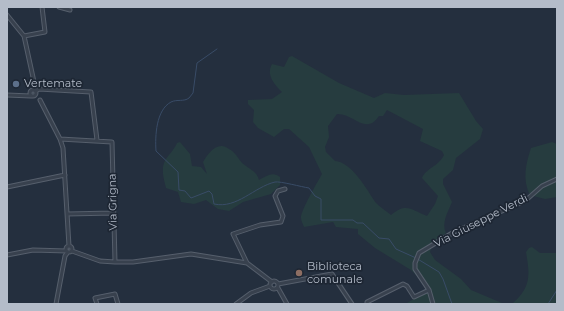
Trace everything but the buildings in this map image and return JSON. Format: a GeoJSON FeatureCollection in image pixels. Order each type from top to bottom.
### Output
{"type":"FeatureCollection","features":[{"type":"Feature","properties":{"kind":"street"},"geometry":{"type":"LineString","coordinates":[[24,36],[45,32],[42,7]]}},
{"type":"Feature","properties":{"kind":"street"},"geometry":{"type":"LineString","coordinates":[[59,7],[70,10]]}},
{"type":"Feature","properties":{"kind":"street"},"geometry":{"type":"LineString","coordinates":[[7,15],[24,36],[34,81],[33,93],[40,100],[63,148],[69,246],[65,256],[56,304]]}},
{"type":"Feature","properties":{"kind":"street"},"geometry":{"type":"LineString","coordinates":[[7,95],[33,93],[39,89],[91,92],[97,140],[60,139]]}},
{"type":"Feature","properties":{"kind":"street","name":"Via Grigna"},"geometry":{"type":"LineString","coordinates":[[97,140],[112,142],[115,262]]}},
{"type":"Feature","properties":{"kind":"street"},"geometry":{"type":"LineString","coordinates":[[7,187],[64,175]]}},
{"type":"Feature","properties":{"kind":"street","name":"Via Giuseppe Verdi"},"geometry":{"type":"LineString","coordinates":[[433,304],[429,290],[417,272],[415,263],[419,253],[454,232],[525,201],[542,186],[557,179]]}},
{"type":"Feature","properties":{"kind":"street"},"geometry":{"type":"LineString","coordinates":[[285,189],[278,191],[276,196],[283,216],[281,222],[260,225],[233,234],[247,263],[272,282],[276,282],[287,304]]}},
{"type":"Feature","properties":{"kind":"street"},"geometry":{"type":"LineString","coordinates":[[67,214],[113,213]]}},
{"type":"Feature","properties":{"kind":"street"},"geometry":{"type":"LineString","coordinates":[[69,246],[72,248],[72,251]]}},
{"type":"Feature","properties":{"kind":"street"},"geometry":{"type":"LineString","coordinates":[[7,255],[33,250],[72,251],[100,260],[115,262],[145,261],[191,254],[247,263]]}},
{"type":"Feature","properties":{"kind":"street"},"geometry":{"type":"LineString","coordinates":[[270,286],[273,290],[278,286],[332,274],[352,304]]}},
{"type":"Feature","properties":{"kind":"street"},"geometry":{"type":"LineString","coordinates":[[236,304],[251,293],[270,286],[272,282]]}},
{"type":"Feature","properties":{"kind":"street"},"geometry":{"type":"LineString","coordinates":[[367,304],[367,302],[402,284],[407,286],[414,297],[429,290]]}},
{"type":"Feature","properties":{"kind":"street"},"geometry":{"type":"LineString","coordinates":[[97,304],[95,298],[115,294],[118,304]]}},
{"type":"Feature","properties":{"kind":"green space"},"geometry":{"type":"Polygon","coordinates":[[[292,56],[339,83],[374,98],[385,93],[404,95],[459,93],[476,121],[483,129],[480,139],[456,158],[453,170],[443,179],[443,184],[452,202],[444,225],[446,233],[433,242],[430,252],[435,260],[461,279],[471,290],[502,303],[513,303],[523,292],[526,286],[528,280],[528,267],[526,252],[529,248],[532,247],[540,253],[557,253],[557,304],[433,304],[427,286],[411,270],[375,248],[358,234],[358,229],[336,227],[333,222],[304,227],[301,215],[322,174],[309,147],[289,129],[284,129],[274,137],[258,128],[253,122],[254,110],[248,104],[248,100],[272,99],[282,92],[270,76],[270,68],[272,64],[284,67],[289,57],[292,56]],[[387,110],[383,116],[379,116],[374,122],[369,124],[364,124],[337,114],[328,126],[329,137],[325,147],[326,152],[335,161],[347,166],[353,171],[364,184],[376,203],[391,215],[401,209],[409,208],[427,216],[435,204],[438,196],[422,178],[426,172],[439,162],[444,155],[442,151],[420,141],[423,129],[387,110]]]}},
{"type":"Feature","properties":{"kind":"green space"},"geometry":{"type":"Polygon","coordinates":[[[180,142],[190,154],[192,166],[201,167],[207,174],[203,162],[214,149],[221,146],[233,152],[242,163],[255,172],[259,180],[275,174],[280,177],[280,185],[271,194],[243,202],[229,211],[218,209],[206,200],[194,204],[181,202],[178,192],[166,188],[163,170],[164,162],[177,143],[180,142]]]}},
{"type":"Feature","properties":{"kind":"green space"},"geometry":{"type":"Polygon","coordinates":[[[552,142],[557,144],[557,197],[545,199],[530,195],[525,177],[531,148],[552,142]]]}},
{"type":"Feature","properties":{"kind":"green space"},"geometry":{"type":"Polygon","coordinates":[[[428,291],[432,304],[405,304],[428,291]]]}},
{"type":"Feature","properties":{"kind":"waterway"},"geometry":{"type":"LineString","coordinates":[[217,49],[197,63],[193,93],[189,98],[171,102],[166,106],[159,117],[156,131],[156,151],[178,172],[179,190],[185,191],[191,198],[209,191],[212,194],[214,204],[222,205],[238,201],[260,188],[275,182],[309,188],[315,196],[321,199],[321,220],[353,220],[357,223],[363,223],[379,238],[389,239],[396,249],[416,258],[439,272],[452,304]]}},
{"type":"Feature","properties":{"kind":"waterway"},"geometry":{"type":"LineString","coordinates":[[548,304],[557,290]]}},
{"type":"Feature","properties":{"kind":"place","name":"Vertemate"},"geometry":{"type":"Point","coordinates":[16,84]}},
{"type":"Feature","properties":{"kind":"place","name":"Biblioteca comunale"},"geometry":{"type":"Point","coordinates":[299,273]}}]}
